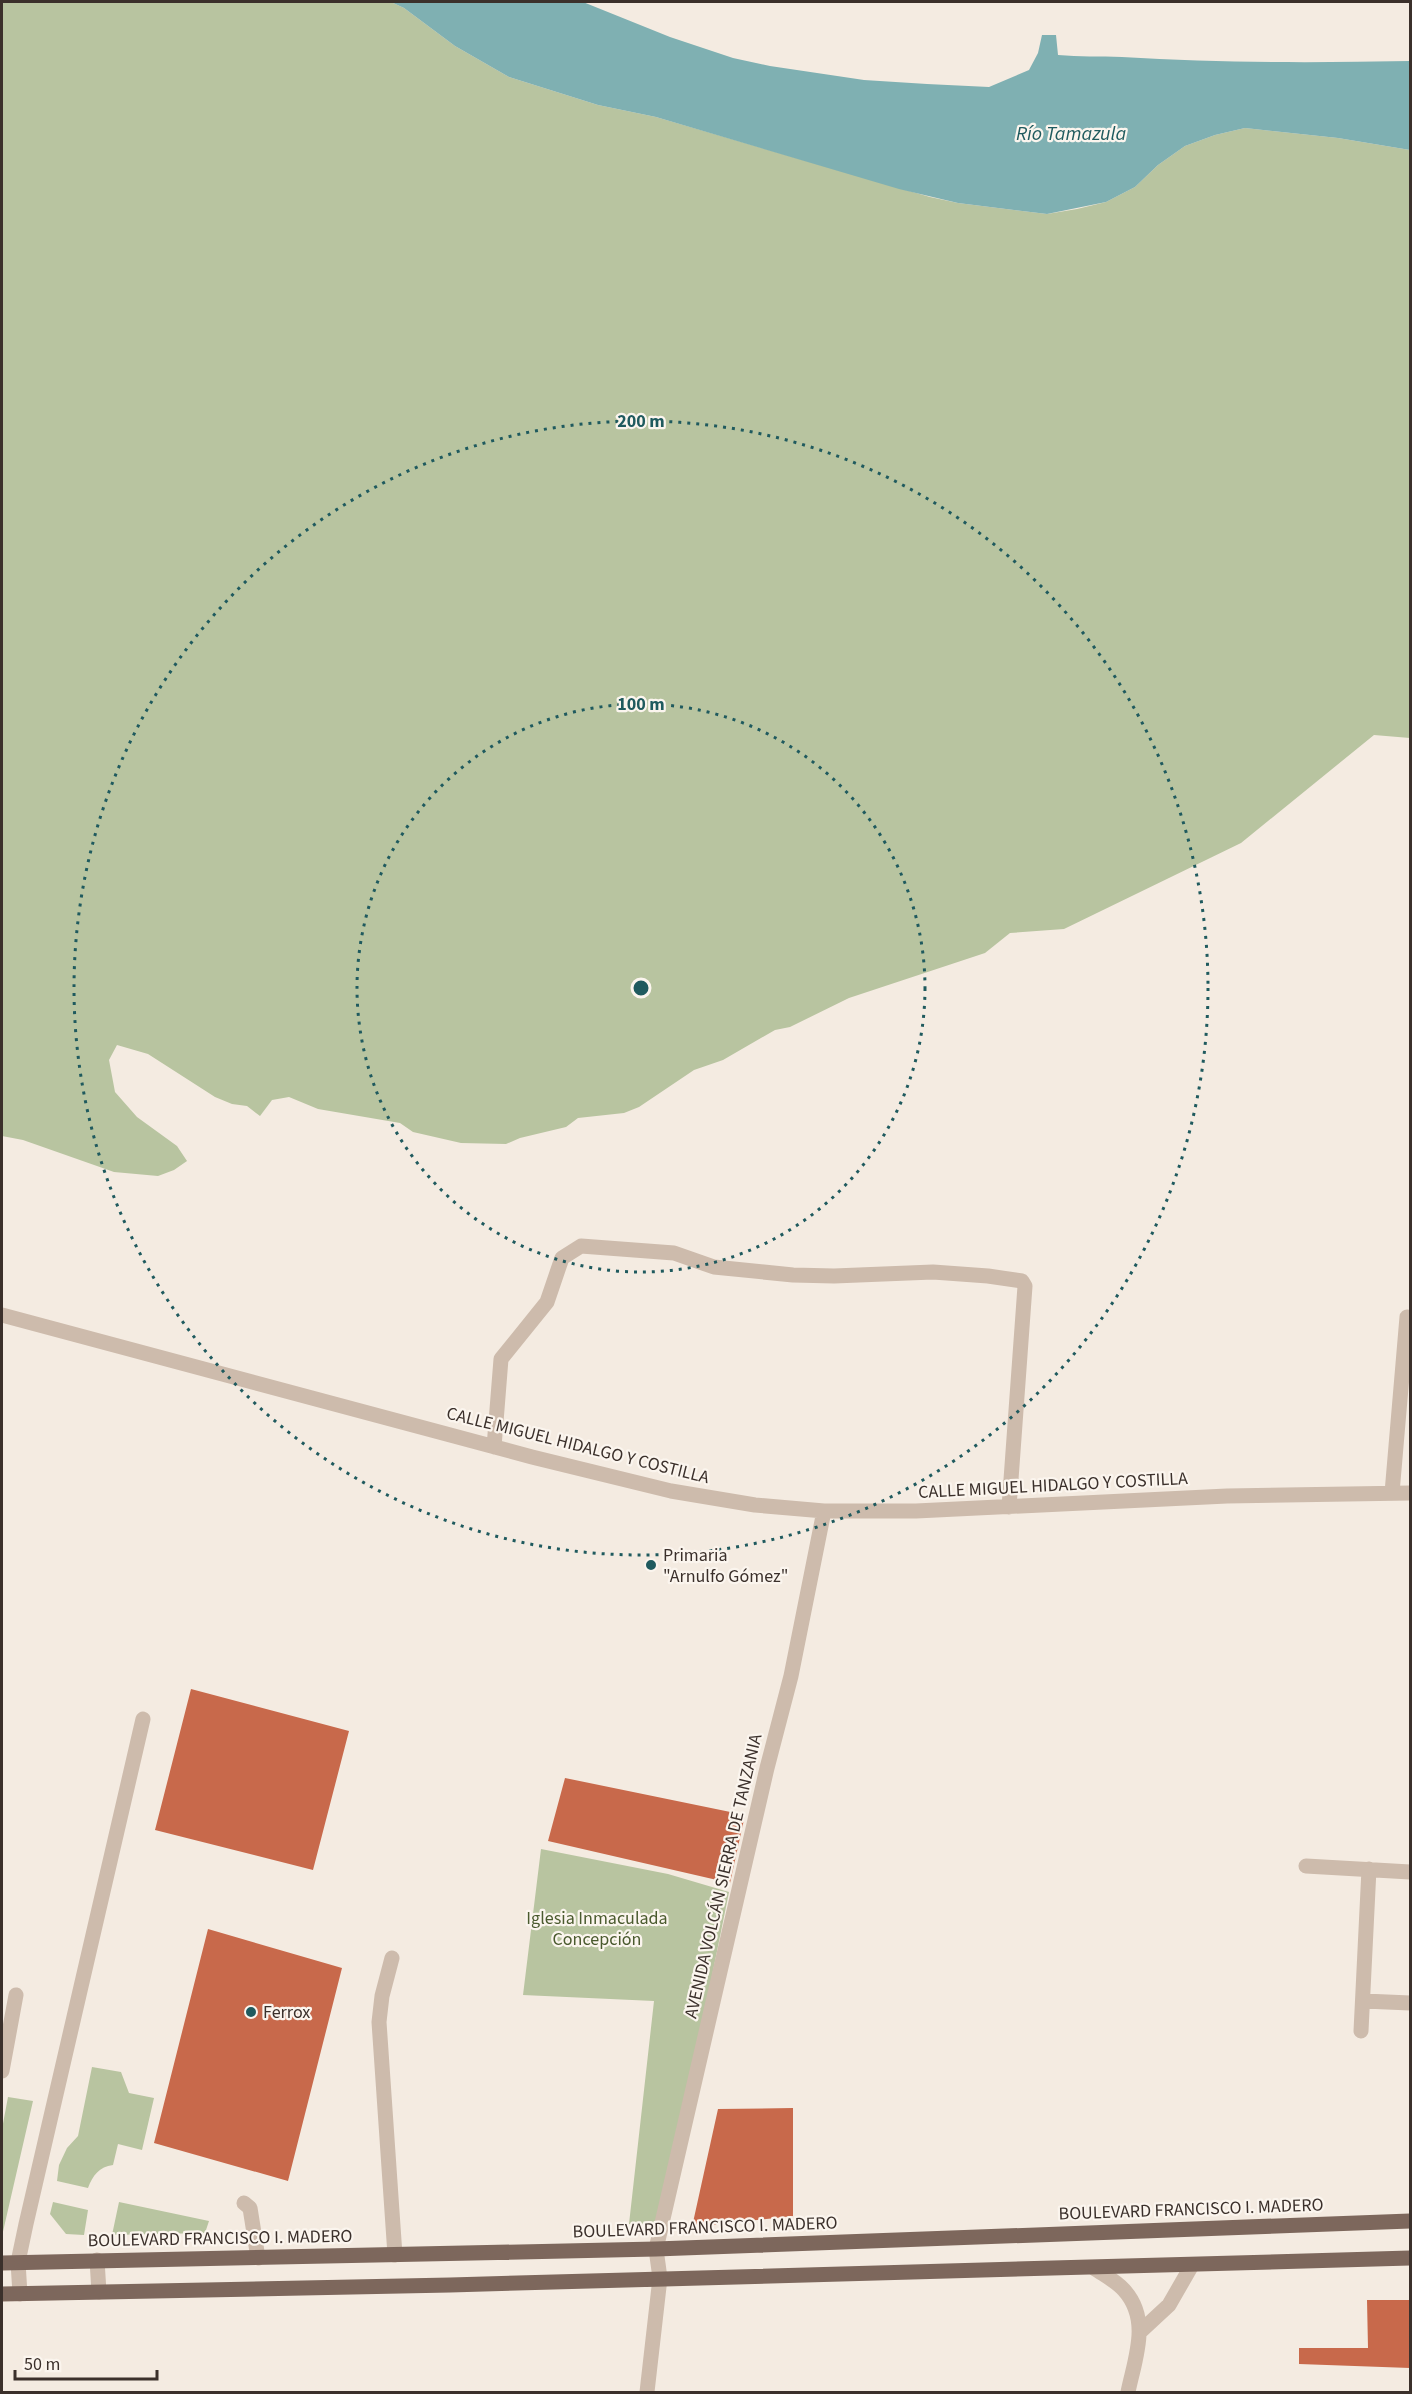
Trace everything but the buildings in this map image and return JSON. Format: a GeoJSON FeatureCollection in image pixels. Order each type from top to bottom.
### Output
{"type":"FeatureCollection","features":[{"type":"Feature","properties":{"kind":"main road","name":"BOULEVARD FRANCISCO I. MADERO"},"geometry":{"type":"LineString","coordinates":[[2,2263],[656,2249],[1410,2221]]}},
{"type":"Feature","properties":{"kind":"main road"},"geometry":{"type":"LineString","coordinates":[[2,2294],[450,2285],[1410,2258]]}},
{"type":"Feature","properties":{"kind":"street"},"geometry":{"type":"LineString","coordinates":[[494,1447],[501,1359],[547,1302],[562,1258],[581,1246],[674,1253],[714,1267],[793,1275],[834,1276],[933,1272],[988,1276],[1022,1281],[1024,1286],[1010,1507]]}},
{"type":"Feature","properties":{"kind":"street","name":"CALLE MIGUEL HIDALGO Y COSTILLA"},"geometry":{"type":"LineString","coordinates":[[2,1315],[494,1447],[671,1491],[755,1505],[824,1511],[916,1511],[1227,1496],[1410,1493]]}},
{"type":"Feature","properties":{"kind":"street"},"geometry":{"type":"LineString","coordinates":[[1392,1493],[1407,1317]]}},
{"type":"Feature","properties":{"kind":"street","name":"AVENIDA VOLCÁN SIERRA DE TANZANIA"},"geometry":{"type":"LineString","coordinates":[[656,2249],[767,1768],[791,1676],[824,1511]]}},
{"type":"Feature","properties":{"kind":"street"},"geometry":{"type":"LineString","coordinates":[[20,2294],[18,2262],[143,1719]]}},
{"type":"Feature","properties":{"kind":"street"},"geometry":{"type":"LineString","coordinates":[[1306,1866],[1410,1872]]}},
{"type":"Feature","properties":{"kind":"street"},"geometry":{"type":"LineString","coordinates":[[1361,2031],[1369,1869]]}},
{"type":"Feature","properties":{"kind":"street"},"geometry":{"type":"LineString","coordinates":[[392,1958],[382,1996],[379,2022],[395,2255]]}},
{"type":"Feature","properties":{"kind":"street"},"geometry":{"type":"LineString","coordinates":[[2,2071],[16,1995]]}},
{"type":"Feature","properties":{"kind":"street"},"geometry":{"type":"LineString","coordinates":[[1364,2001],[1410,2003]]}},
{"type":"Feature","properties":{"kind":"street"},"geometry":{"type":"LineString","coordinates":[[244,2203],[250,2208],[258,2258]]}},
{"type":"Feature","properties":{"kind":"street"},"geometry":{"type":"LineString","coordinates":[[647,2392],[660,2278],[656,2249]]}},
{"type":"Feature","properties":{"kind":"street"},"geometry":{"type":"LineString","coordinates":[[97,2260],[99,2292]]}},
{"type":"Feature","properties":{"kind":"street"},"geometry":{"type":"LineString","coordinates":[[1141,2331],[1169,2305],[1192,2265]]}},
{"type":"Feature","properties":{"kind":"street"},"geometry":{"type":"LineString","coordinates":[[1094,2268],[1124,2290],[1137,2310],[1141,2331],[1128,2392]]}},
{"type":"Feature","properties":{"kind":"green space"},"geometry":{"type":"Polygon","coordinates":[[[2,2],[391,2],[404,8],[455,46],[509,77],[598,105],[656,117],[930,197],[958,203],[1047,214],[1106,202],[1135,187],[1158,165],[1185,146],[1215,135],[1245,128],[1338,138],[1410,150],[1410,738],[1374,735],[1241,843],[1064,929],[1010,933],[985,953],[849,998],[790,1027],[775,1030],[723,1060],[694,1070],[639,1107],[624,1113],[578,1118],[566,1127],[520,1138],[506,1144],[461,1143],[413,1132],[400,1123],[318,1109],[289,1097],[272,1100],[260,1116],[247,1106],[232,1104],[215,1097],[148,1054],[117,1045],[109,1060],[115,1092],[137,1117],[177,1146],[187,1161],[174,1170],[158,1176],[114,1172],[23,1140],[2,1136],[2,2]]]}},
{"type":"Feature","properties":{"kind":"green space","name":"Iglesia Inmaculada Concepción"},"geometry":{"type":"Polygon","coordinates":[[[541,1849],[668,1874],[729,1892],[662,2223],[629,2224],[654,2001],[523,1995],[541,1849]]]}},
{"type":"Feature","properties":{"kind":"green space"},"geometry":{"type":"Polygon","coordinates":[[[92,2067],[121,2072],[129,2093],[154,2098],[142,2150],[118,2144],[113,2165],[97,2172],[88,2188],[57,2181],[59,2165],[67,2148],[78,2136],[92,2067]]]}},
{"type":"Feature","properties":{"kind":"green space"},"geometry":{"type":"Polygon","coordinates":[[[8,2097],[33,2101],[2,2236],[2,2129],[8,2097]]]}},
{"type":"Feature","properties":{"kind":"green space"},"geometry":{"type":"Polygon","coordinates":[[[53,2202],[88,2210],[84,2235],[66,2234],[50,2214],[53,2202]]]}},
{"type":"Feature","properties":{"kind":"green space"},"geometry":{"type":"Polygon","coordinates":[[[119,2202],[209,2221],[205,2233],[112,2235],[119,2202]]]}},
{"type":"Feature","properties":{"kind":"water","name":"Río Tamazula"},"geometry":{"type":"Polygon","coordinates":[[[391,2],[583,2],[670,37],[733,58],[864,80],[927,84],[989,87],[1029,70],[1038,53],[1042,35],[1056,35],[1058,55],[1066,56],[1266,62],[1410,61],[1410,150],[1338,138],[1245,128],[1215,135],[1185,146],[1158,165],[1135,187],[1106,202],[1047,214],[958,203],[899,189],[656,117],[598,105],[509,77],[455,46],[404,8],[391,2]]]}},
{"type":"Feature","properties":{"kind":"place","name":"Primaria \"Arnulfo Gómez\""},"geometry":{"type":"Point","coordinates":[651,1565]}},
{"type":"Feature","properties":{"kind":"place","name":"Ferrox"},"geometry":{"type":"Point","coordinates":[251,2012]}}]}
